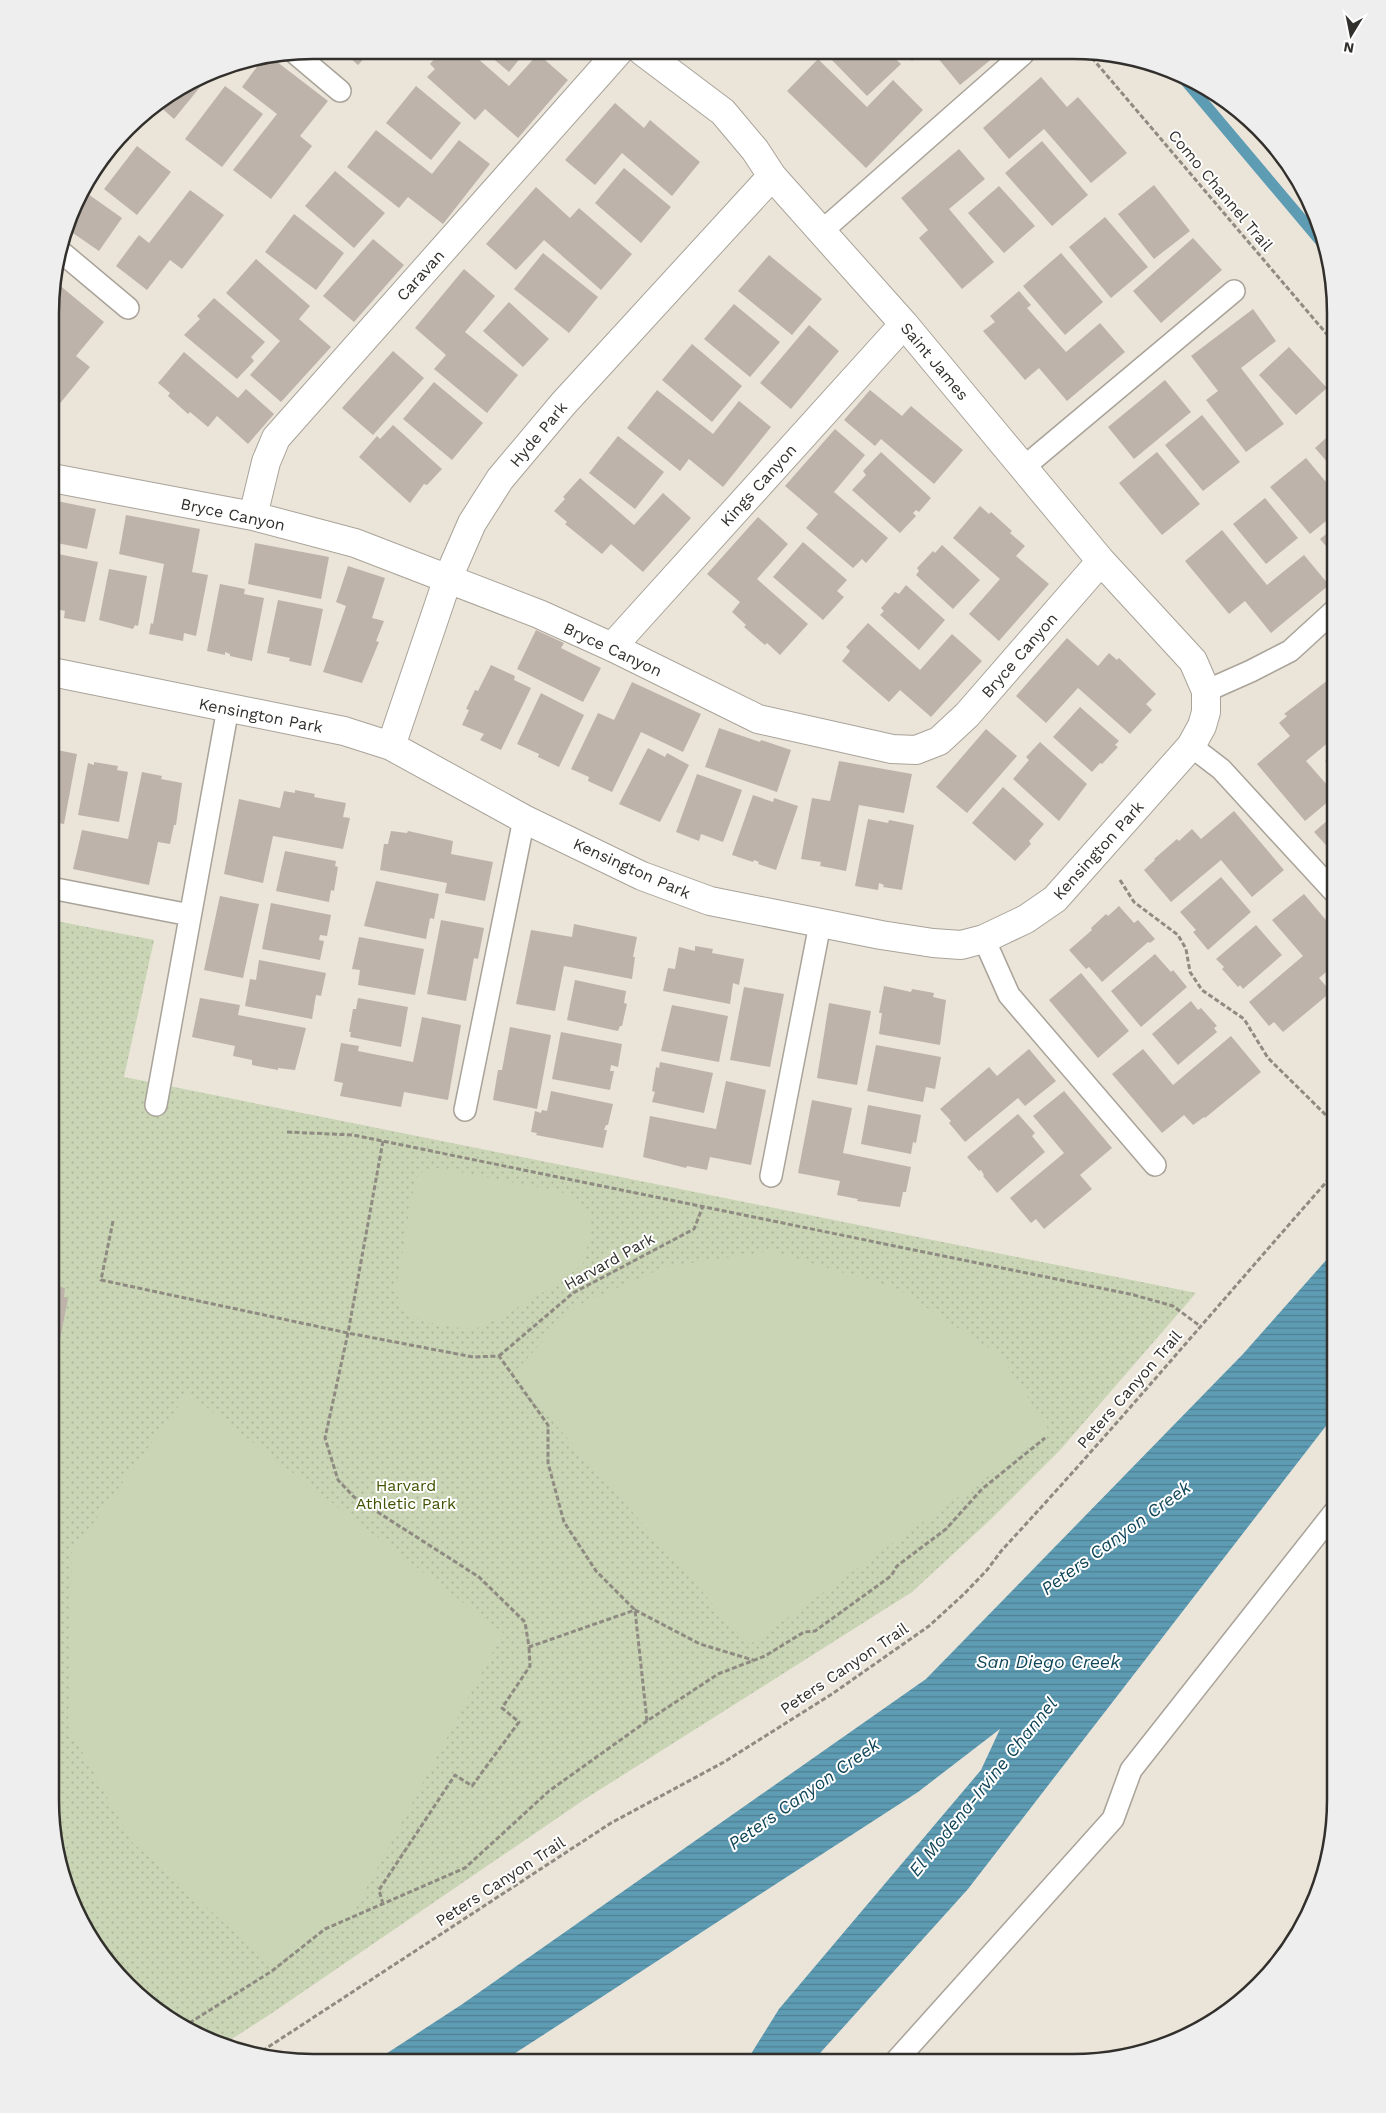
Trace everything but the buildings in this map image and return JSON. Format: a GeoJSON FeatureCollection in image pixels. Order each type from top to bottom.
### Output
{"type":"FeatureCollection","features":[{"type":"Feature","properties":{"kind":"street","name":"Caravan"},"geometry":{"type":"LineString","coordinates":[[253,516],[266,462],[276,438],[612,59]]}},
{"type":"Feature","properties":{"kind":"street","name":"Saint James"},"geometry":{"type":"LineString","coordinates":[[653,59],[723,112],[755,150],[772,176],[904,324],[1101,561],[1193,660],[1206,691]]}},
{"type":"Feature","properties":{"kind":"street","name":"Hyde Park"},"geometry":{"type":"LineString","coordinates":[[391,746],[448,578],[472,523],[500,479],[563,404],[772,176]]}},
{"type":"Feature","properties":{"kind":"street","name":"Kings Canyon"},"geometry":{"type":"LineString","coordinates":[[612,647],[904,324]]}},
{"type":"Feature","properties":{"kind":"street","name":"Bryce Canyon"},"geometry":{"type":"LineString","coordinates":[[59,479],[253,516],[356,543],[539,614],[612,647],[758,719],[892,749],[916,750],[939,741],[967,715],[1101,561]]}},
{"type":"Feature","properties":{"kind":"street","name":"Kensington Park"},"geometry":{"type":"LineString","coordinates":[[59,673],[344,731],[391,746],[524,819],[642,876],[710,901],[820,924],[934,943],[961,945],[984,939],[1026,919],[1055,899],[1191,746],[1202,726],[1206,712],[1206,691]]}},
{"type":"Feature","properties":{"kind":"lane"},"geometry":{"type":"LineString","coordinates":[[302,59],[340,91]]}},
{"type":"Feature","properties":{"kind":"lane"},"geometry":{"type":"LineString","coordinates":[[822,231],[1017,59]]}},
{"type":"Feature","properties":{"kind":"lane"},"geometry":{"type":"LineString","coordinates":[[65,256],[128,308]]}},
{"type":"Feature","properties":{"kind":"lane"},"geometry":{"type":"LineString","coordinates":[[1024,467],[1234,291]]}},
{"type":"Feature","properties":{"kind":"lane"},"geometry":{"type":"LineString","coordinates":[[1206,691],[1251,672],[1290,651],[1327,617]]}},
{"type":"Feature","properties":{"kind":"lane"},"geometry":{"type":"LineString","coordinates":[[156,1106],[228,708]]}},
{"type":"Feature","properties":{"kind":"lane"},"geometry":{"type":"LineString","coordinates":[[1191,746],[1221,769],[1327,884]]}},
{"type":"Feature","properties":{"kind":"lane"},"geometry":{"type":"LineString","coordinates":[[465,1110],[524,819]]}},
{"type":"Feature","properties":{"kind":"lane"},"geometry":{"type":"LineString","coordinates":[[59,890],[190,915]]}},
{"type":"Feature","properties":{"kind":"lane"},"geometry":{"type":"LineString","coordinates":[[771,1176],[820,924]]}},
{"type":"Feature","properties":{"kind":"lane"},"geometry":{"type":"LineString","coordinates":[[984,939],[1009,995],[1154,1165]]}},
{"type":"Feature","properties":{"kind":"lane"},"geometry":{"type":"LineString","coordinates":[[902,2054],[1113,1820],[1131,1770],[1327,1521]]}},
{"type":"Feature","properties":{"kind":"path","name":"Como Channel Trail"},"geometry":{"type":"LineString","coordinates":[[1093,59],[1327,334]]}},
{"type":"Feature","properties":{"kind":"path"},"geometry":{"type":"LineString","coordinates":[[1120,880],[1134,902],[1178,935],[1186,949],[1190,972],[1202,990],[1244,1019],[1268,1058],[1327,1116]]}},
{"type":"Feature","properties":{"kind":"path"},"geometry":{"type":"LineString","coordinates":[[287,1132],[353,1135],[1134,1295],[1173,1306],[1200,1326]]}},
{"type":"Feature","properties":{"kind":"path"},"geometry":{"type":"LineString","coordinates":[[383,1141],[348,1334],[325,1438],[338,1480],[354,1497],[479,1577],[526,1622],[530,1666],[502,1708],[519,1722],[472,1786],[456,1775],[379,1890],[383,1904]]}},
{"type":"Feature","properties":{"kind":"path","name":"Peters Canyon Trail"},"geometry":{"type":"LineString","coordinates":[[265,2049],[611,1823],[724,1762],[832,1694],[929,1626],[987,1570],[1002,1550],[1139,1399],[1200,1326],[1327,1182]]}},
{"type":"Feature","properties":{"kind":"path","name":"Harvard Park"},"geometry":{"type":"LineString","coordinates":[[499,1356],[573,1293],[694,1230],[704,1206]]}},
{"type":"Feature","properties":{"kind":"path"},"geometry":{"type":"LineString","coordinates":[[112,1221],[101,1280],[348,1334],[473,1357],[499,1356],[548,1425],[548,1463],[564,1522],[596,1571],[635,1610],[700,1644],[755,1660]]}},
{"type":"Feature","properties":{"kind":"path"},"geometry":{"type":"LineString","coordinates":[[189,2022],[272,1971],[325,1929],[465,1868],[549,1791],[647,1721],[718,1674],[755,1660],[804,1632],[815,1631],[891,1576],[897,1566],[946,1529],[982,1489],[1045,1438]]}},
{"type":"Feature","properties":{"kind":"path"},"geometry":{"type":"LineString","coordinates":[[529,1647],[635,1610]]}},
{"type":"Feature","properties":{"kind":"path"},"geometry":{"type":"LineString","coordinates":[[635,1610],[647,1721]]}},
{"type":"Feature","properties":{"kind":"green space","name":"Harvard Athletic Park"},"geometry":{"type":"Polygon","coordinates":[[[59,922],[154,940],[124,1077],[1196,1293],[1060,1450],[992,1518],[912,1592],[585,1799],[230,2040],[200,2028],[158,2002],[133,1980],[111,1955],[85,1913],[67,1866],[59,1817],[59,922]]]}},
{"type":"Feature","properties":{"kind":"green space"},"geometry":{"type":"Polygon","coordinates":[[[430,1168],[441,1168],[565,1193],[580,1202],[585,1207],[590,1219],[590,1235],[583,1263],[532,1299],[476,1328],[442,1325],[412,1316],[402,1306],[396,1289],[415,1179],[422,1172],[430,1168]]]}},
{"type":"Feature","properties":{"kind":"green space"},"geometry":{"type":"Polygon","coordinates":[[[771,1251],[898,1289],[1001,1356],[1050,1432],[749,1645],[512,1375],[574,1307],[665,1267],[771,1251]]]}},
{"type":"Feature","properties":{"kind":"green space"},"geometry":{"type":"Polygon","coordinates":[[[188,1393],[503,1633],[349,1921],[272,1965],[132,1842],[68,1726],[72,1552],[188,1393]]]}},
{"type":"Feature","properties":{"kind":"water","name":"San Diego Creek"},"geometry":{"type":"Polygon","coordinates":[[[1327,1259],[1327,1425],[968,1889],[819,2054],[751,2054],[779,2009],[981,1770],[1000,1729],[918,1792],[514,2054],[386,2054],[461,2005],[926,1679],[1243,1354],[1327,1259]]]}},
{"type":"Feature","properties":{"kind":"waterway"},"geometry":{"type":"LineString","coordinates":[[1192,88],[1315,235]]}},
{"type":"Feature","properties":{"kind":"water label","name":"Peters Canyon Creek"},"geometry":{"type":"Point","coordinates":[1116,1538]}},
{"type":"Feature","properties":{"kind":"water label","name":"El Modena-Irvine Channel"},"geometry":{"type":"Point","coordinates":[983,1787]}},
{"type":"Feature","properties":{"kind":"water label","name":"Peters Canyon Creek"},"geometry":{"type":"Point","coordinates":[804,1794]}}]}
